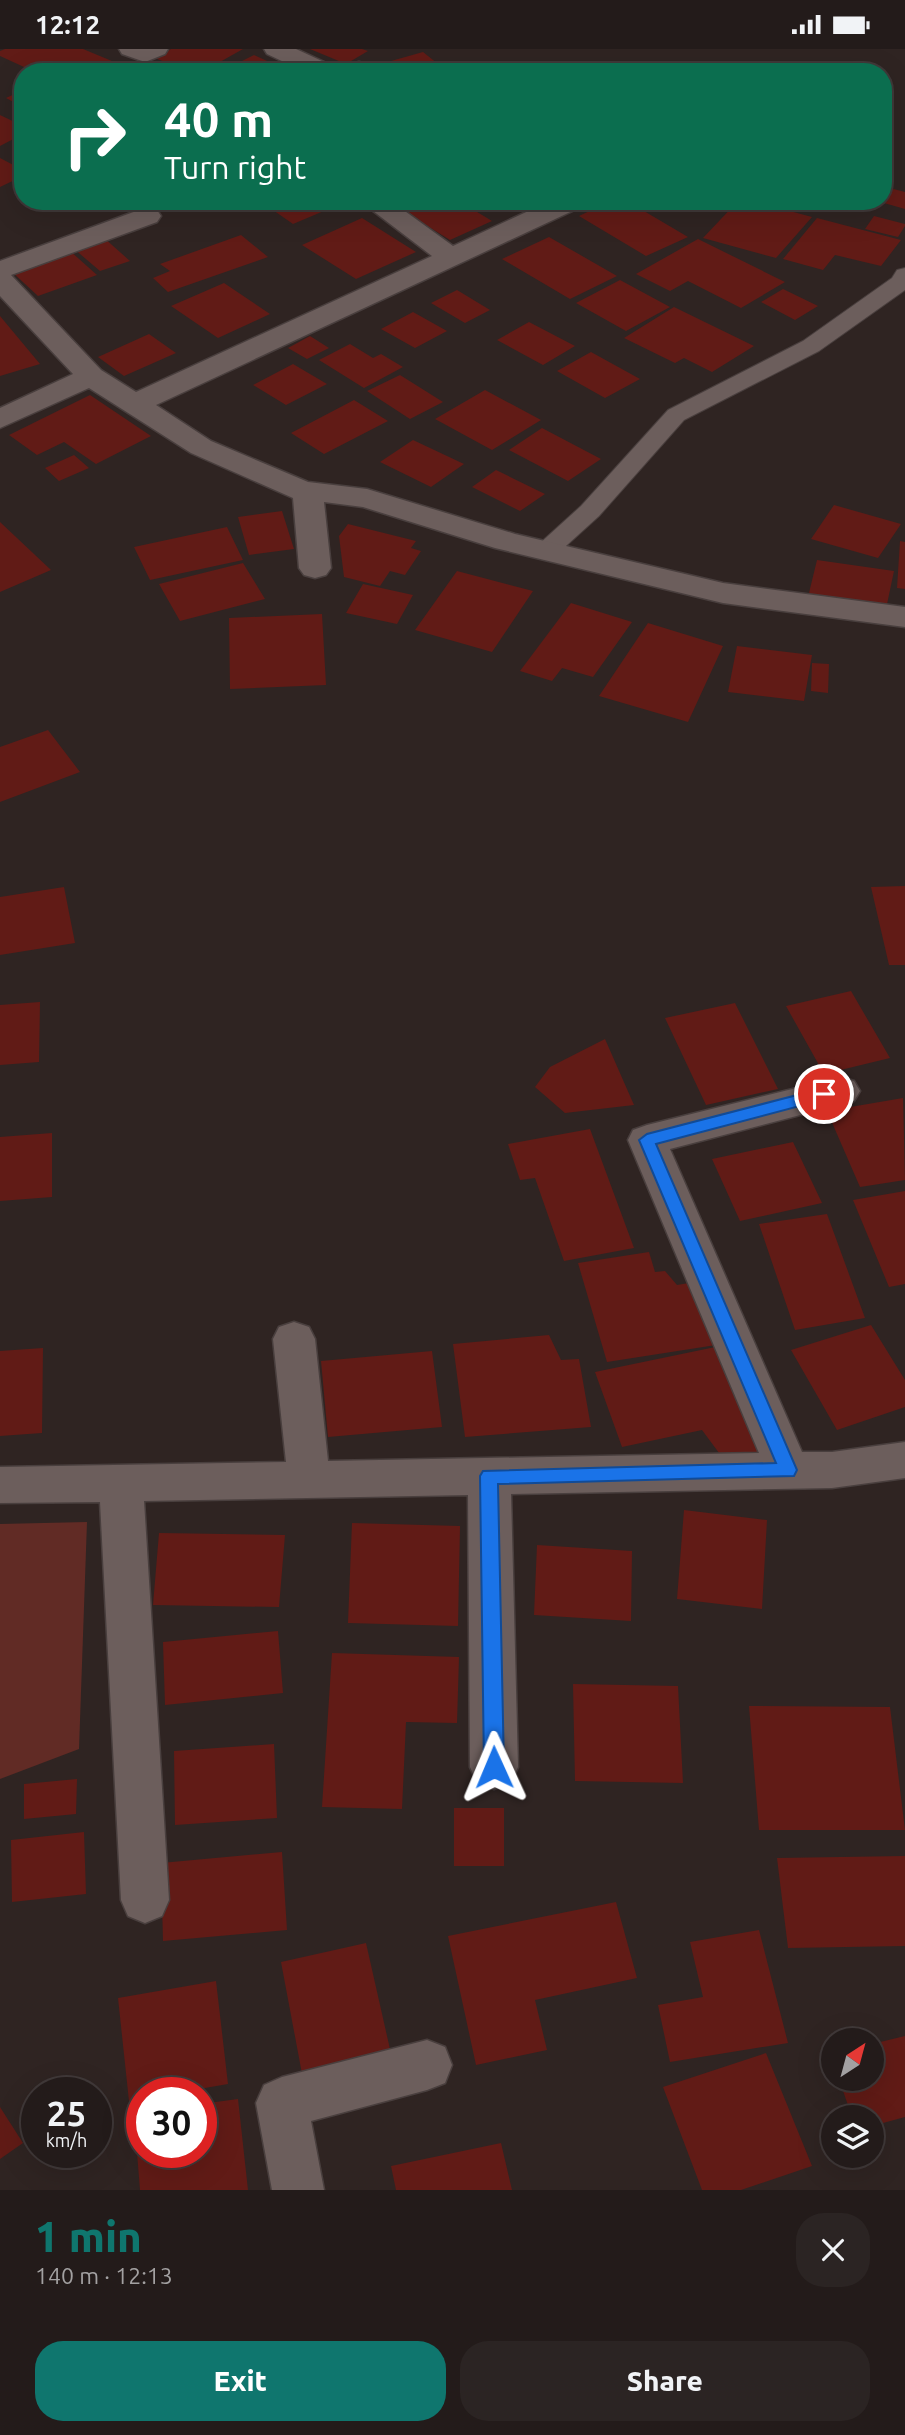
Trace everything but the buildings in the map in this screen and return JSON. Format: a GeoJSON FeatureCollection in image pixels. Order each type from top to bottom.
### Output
{"type":"FeatureCollection","features":[{"type":"Feature","properties":{"kind":"street"},"geometry":{"type":"LineString","coordinates":[[131,49],[145,55],[156,49]]}},
{"type":"Feature","properties":{"kind":"street"},"geometry":{"type":"LineString","coordinates":[[276,49],[306,63]]}},
{"type":"Feature","properties":{"kind":"street"},"geometry":{"type":"LineString","coordinates":[[386,210],[452,257]]}},
{"type":"Feature","properties":{"kind":"street"},"geometry":{"type":"LineString","coordinates":[[134,404],[553,210]]}},
{"type":"Feature","properties":{"kind":"street"},"geometry":{"type":"LineString","coordinates":[[0,270],[148,216]]}},
{"type":"Feature","properties":{"kind":"street"},"geometry":{"type":"LineString","coordinates":[[0,280],[91,376],[201,447],[302,490],[367,498],[506,541],[723,593],[905,617]]}},
{"type":"Feature","properties":{"kind":"street"},"geometry":{"type":"LineString","coordinates":[[0,419],[91,376]]}},
{"type":"Feature","properties":{"kind":"street"},"geometry":{"type":"LineString","coordinates":[[302,490],[308,495],[315,568]]}},
{"type":"Feature","properties":{"kind":"street"},"geometry":{"type":"LineString","coordinates":[[788,1470],[647,1140],[814,1087]]}},
{"type":"Feature","properties":{"kind":"street"},"geometry":{"type":"LineString","coordinates":[[294,1339],[309,1480]]}},
{"type":"Feature","properties":{"kind":"street"},"geometry":{"type":"LineString","coordinates":[[0,1485],[832,1471],[905,1460]]}},
{"type":"Feature","properties":{"kind":"street"},"geometry":{"type":"LineString","coordinates":[[489,1476],[494,1767]]}},
{"type":"Feature","properties":{"kind":"street"},"geometry":{"type":"LineString","coordinates":[[121,1483],[145,1900]]}},
{"type":"Feature","properties":{"kind":"street"},"geometry":{"type":"LineString","coordinates":[[298,2190],[282,2103],[427,2065]]}},
{"type":"Feature","properties":{"kind":"lane"},"geometry":{"type":"LineString","coordinates":[[547,550],[590,511],[676,415],[811,346],[901,282],[905,275]]}},
{"type":"Feature","properties":{"kind":"shaded area"},"geometry":{"type":"Polygon","coordinates":[[[87,1522],[79,1749],[0,1779],[0,1524],[87,1522]]]}},
{"type":"Feature","properties":{"kind":"route"},"geometry":{"type":"LineString","coordinates":[[494,1767],[489,1476],[788,1470],[647,1140],[824,1094]]}}]}
